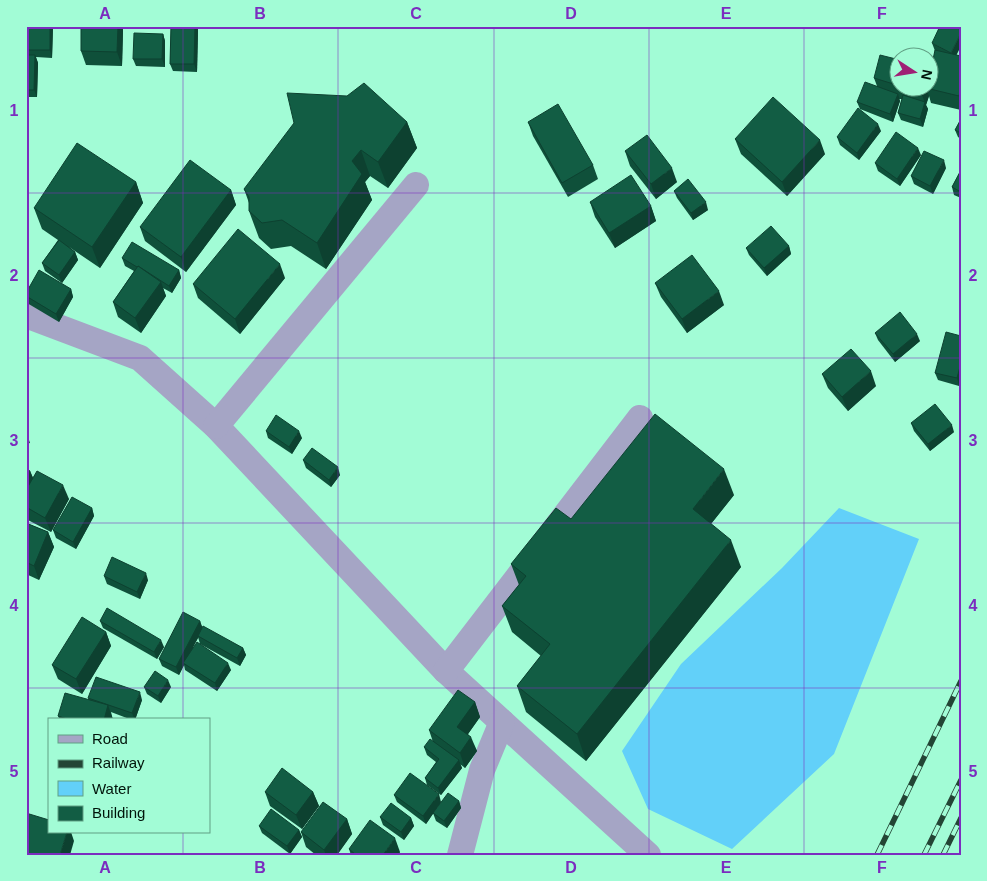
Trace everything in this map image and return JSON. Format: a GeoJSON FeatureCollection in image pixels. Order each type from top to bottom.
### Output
{"type":"FeatureCollection","features":[{"type":"Feature","properties":{"kind":"street"},"geometry":{"type":"LineString","coordinates":[[216,426],[416,185]]}},
{"type":"Feature","properties":{"kind":"street"},"geometry":{"type":"LineString","coordinates":[[26,314],[140,358],[216,426],[446,672],[648,855]]}},
{"type":"Feature","properties":{"kind":"street"},"geometry":{"type":"LineString","coordinates":[[446,672],[640,418]]}},
{"type":"Feature","properties":{"kind":"street"},"geometry":{"type":"LineString","coordinates":[[460,855],[482,770],[502,722]]}},
{"type":"Feature","properties":{"kind":"water"},"geometry":{"type":"Polygon","coordinates":[[[839,508],[919,539],[834,754],[732,849],[648,809],[622,751],[681,664],[782,568],[839,508]]]}},
{"type":"Feature","properties":{"kind":"building"},"geometry":{"type":"Polygon","coordinates":[[[26,26],[50,26],[50,50],[26,50],[26,26]]]}},
{"type":"Feature","properties":{"kind":"building"},"geometry":{"type":"Polygon","coordinates":[[[81,26],[118,26],[117,52],[81,51],[81,26]]]}},
{"type":"Feature","properties":{"kind":"building"},"geometry":{"type":"Polygon","coordinates":[[[171,26],[195,26],[194,64],[170,64],[171,26]]]}},
{"type":"Feature","properties":{"kind":"building"},"geometry":{"type":"Polygon","coordinates":[[[940,26],[961,26],[961,33],[951,53],[932,43],[940,26]]]}},
{"type":"Feature","properties":{"kind":"building"},"geometry":{"type":"Polygon","coordinates":[[[134,33],[163,34],[162,59],[133,59],[134,33]]]}},
{"type":"Feature","properties":{"kind":"building"},"geometry":{"type":"Polygon","coordinates":[[[940,51],[961,56],[961,87],[959,96],[940,91],[940,51]]]}},
{"type":"Feature","properties":{"kind":"building"},"geometry":{"type":"Polygon","coordinates":[[[26,55],[35,55],[34,90],[26,90],[26,55]]]}},
{"type":"Feature","properties":{"kind":"building"},"geometry":{"type":"Polygon","coordinates":[[[880,55],[890,58],[890,83],[874,78],[880,55]]]}},
{"type":"Feature","properties":{"kind":"building"},"geometry":{"type":"Polygon","coordinates":[[[865,82],[890,91],[890,98],[896,98],[890,114],[857,102],[865,82]]]}},
{"type":"Feature","properties":{"kind":"building"},"geometry":{"type":"Polygon","coordinates":[[[364,83],[407,122],[378,162],[361,150],[352,161],[362,174],[317,243],[282,220],[262,223],[249,211],[249,197],[244,189],[294,123],[287,93],[347,96],[364,83]]]}},
{"type":"Feature","properties":{"kind":"building"},"geometry":{"type":"Polygon","coordinates":[[[773,97],[820,140],[782,182],[735,139],[773,97]]]}},
{"type":"Feature","properties":{"kind":"building"},"geometry":{"type":"Polygon","coordinates":[[[902,98],[912,98],[925,102],[920,119],[898,113],[902,98]]]}},
{"type":"Feature","properties":{"kind":"building"},"geometry":{"type":"Polygon","coordinates":[[[558,104],[593,165],[562,183],[528,122],[558,104]]]}},
{"type":"Feature","properties":{"kind":"building"},"geometry":{"type":"Polygon","coordinates":[[[858,108],[878,124],[857,153],[837,137],[858,108]]]}},
{"type":"Feature","properties":{"kind":"building"},"geometry":{"type":"Polygon","coordinates":[[[961,119],[961,133],[955,130],[961,119]]]}},
{"type":"Feature","properties":{"kind":"building"},"geometry":{"type":"Polygon","coordinates":[[[896,132],[918,148],[897,179],[875,163],[896,132]]]}},
{"type":"Feature","properties":{"kind":"building"},"geometry":{"type":"Polygon","coordinates":[[[647,135],[672,168],[651,184],[625,151],[647,135]]]}},
{"type":"Feature","properties":{"kind":"building"},"geometry":{"type":"Polygon","coordinates":[[[77,143],[136,182],[92,247],[34,208],[77,143]]]}},
{"type":"Feature","properties":{"kind":"building"},"geometry":{"type":"Polygon","coordinates":[[[924,151],[944,160],[930,186],[911,176],[924,151]]]}},
{"type":"Feature","properties":{"kind":"building"},"geometry":{"type":"Polygon","coordinates":[[[190,160],[231,190],[181,257],[140,227],[190,160]]]}},
{"type":"Feature","properties":{"kind":"building"},"geometry":{"type":"Polygon","coordinates":[[[961,170],[961,192],[952,187],[961,170]]]}},
{"type":"Feature","properties":{"kind":"building"},"geometry":{"type":"Polygon","coordinates":[[[631,175],[651,206],[609,233],[590,202],[631,175]]]}},
{"type":"Feature","properties":{"kind":"building"},"geometry":{"type":"Polygon","coordinates":[[[688,179],[706,202],[691,213],[674,191],[688,179]]]}},
{"type":"Feature","properties":{"kind":"building"},"geometry":{"type":"Polygon","coordinates":[[[771,226],[789,246],[764,268],[746,248],[771,226]]]}},
{"type":"Feature","properties":{"kind":"building"},"geometry":{"type":"Polygon","coordinates":[[[238,229],[280,264],[235,319],[193,284],[238,229]]]}},
{"type":"Feature","properties":{"kind":"building"},"geometry":{"type":"Polygon","coordinates":[[[59,240],[75,252],[59,275],[42,263],[59,240]]]}},
{"type":"Feature","properties":{"kind":"building"},"geometry":{"type":"Polygon","coordinates":[[[132,242],[179,270],[169,286],[122,258],[132,242]]]}},
{"type":"Feature","properties":{"kind":"building"},"geometry":{"type":"Polygon","coordinates":[[[692,255],[719,291],[682,319],[655,283],[692,255]]]}},
{"type":"Feature","properties":{"kind":"building"},"geometry":{"type":"Polygon","coordinates":[[[138,266],[161,282],[135,318],[113,302],[138,266]]]}},
{"type":"Feature","properties":{"kind":"building"},"geometry":{"type":"Polygon","coordinates":[[[39,270],[71,289],[56,314],[26,296],[39,270]]]}},
{"type":"Feature","properties":{"kind":"building"},"geometry":{"type":"Polygon","coordinates":[[[900,312],[917,334],[893,354],[875,333],[900,312]]]}},
{"type":"Feature","properties":{"kind":"building"},"geometry":{"type":"Polygon","coordinates":[[[946,332],[961,336],[961,363],[957,378],[935,373],[946,332]]]}},
{"type":"Feature","properties":{"kind":"building"},"geometry":{"type":"Polygon","coordinates":[[[851,349],[871,371],[842,397],[822,374],[851,349]]]}},
{"type":"Feature","properties":{"kind":"building"},"geometry":{"type":"Polygon","coordinates":[[[935,404],[952,425],[928,444],[911,423],[935,404]]]}},
{"type":"Feature","properties":{"kind":"building"},"geometry":{"type":"Polygon","coordinates":[[[655,414],[724,469],[693,509],[731,540],[577,734],[517,686],[550,644],[502,606],[526,576],[511,564],[556,508],[571,519],[655,414]]]}},
{"type":"Feature","properties":{"kind":"building"},"geometry":{"type":"Polygon","coordinates":[[[276,415],[299,431],[289,447],[266,431],[276,415]]]}},
{"type":"Feature","properties":{"kind":"building"},"geometry":{"type":"Polygon","coordinates":[[[312,448],[338,467],[329,480],[303,460],[312,448]]]}},
{"type":"Feature","properties":{"kind":"building"},"geometry":{"type":"Polygon","coordinates":[[[26,469],[30,471],[26,478],[26,469]]]}},
{"type":"Feature","properties":{"kind":"building"},"geometry":{"type":"Polygon","coordinates":[[[37,471],[63,485],[45,518],[26,507],[26,490],[37,471]]]}},
{"type":"Feature","properties":{"kind":"building"},"geometry":{"type":"Polygon","coordinates":[[[72,497],[92,508],[73,542],[53,530],[72,497]]]}},
{"type":"Feature","properties":{"kind":"building"},"geometry":{"type":"Polygon","coordinates":[[[26,523],[48,532],[34,566],[26,562],[26,523]]]}},
{"type":"Feature","properties":{"kind":"building"},"geometry":{"type":"Polygon","coordinates":[[[112,557],[146,573],[137,592],[104,576],[112,557]]]}},
{"type":"Feature","properties":{"kind":"building"},"geometry":{"type":"Polygon","coordinates":[[[107,608],[161,640],[154,652],[100,621],[107,608]]]}},
{"type":"Feature","properties":{"kind":"building"},"geometry":{"type":"Polygon","coordinates":[[[183,612],[200,621],[176,667],[159,659],[183,612]]]}},
{"type":"Feature","properties":{"kind":"building"},"geometry":{"type":"Polygon","coordinates":[[[82,617],[106,632],[76,679],[52,665],[82,617]]]}},
{"type":"Feature","properties":{"kind":"building"},"geometry":{"type":"Polygon","coordinates":[[[203,626],[243,648],[237,658],[198,636],[203,626]]]}},
{"type":"Feature","properties":{"kind":"building"},"geometry":{"type":"Polygon","coordinates":[[[197,642],[228,663],[215,683],[183,663],[197,642]]]}},
{"type":"Feature","properties":{"kind":"building"},"geometry":{"type":"Polygon","coordinates":[[[155,671],[168,680],[158,696],[144,687],[155,671]]]}},
{"type":"Feature","properties":{"kind":"building"},"geometry":{"type":"Polygon","coordinates":[[[96,677],[140,692],[132,713],[88,698],[96,677]]]}},
{"type":"Feature","properties":{"kind":"building"},"geometry":{"type":"Polygon","coordinates":[[[458,690],[475,702],[457,727],[471,737],[460,753],[429,730],[458,690]]]}},
{"type":"Feature","properties":{"kind":"building"},"geometry":{"type":"Polygon","coordinates":[[[65,693],[108,705],[105,718],[64,718],[58,716],[65,693]]]}},
{"type":"Feature","properties":{"kind":"building"},"geometry":{"type":"Polygon","coordinates":[[[430,739],[459,760],[438,788],[425,778],[439,759],[424,747],[430,739]]]}},
{"type":"Feature","properties":{"kind":"building"},"geometry":{"type":"Polygon","coordinates":[[[282,768],[313,792],[296,815],[265,792],[282,768]]]}},
{"type":"Feature","properties":{"kind":"building"},"geometry":{"type":"Polygon","coordinates":[[[410,773],[439,794],[423,816],[394,795],[410,773]]]}},
{"type":"Feature","properties":{"kind":"building"},"geometry":{"type":"Polygon","coordinates":[[[448,793],[459,801],[444,821],[433,813],[448,793]]]}},
{"type":"Feature","properties":{"kind":"building"},"geometry":{"type":"Polygon","coordinates":[[[323,802],[347,819],[324,850],[301,832],[323,802]]]}},
{"type":"Feature","properties":{"kind":"building"},"geometry":{"type":"Polygon","coordinates":[[[391,803],[411,818],[401,832],[380,817],[391,803]]]}},
{"type":"Feature","properties":{"kind":"building"},"geometry":{"type":"Polygon","coordinates":[[[271,809],[299,830],[287,846],[259,826],[271,809]]]}},
{"type":"Feature","properties":{"kind":"building"},"geometry":{"type":"Polygon","coordinates":[[[26,813],[48,820],[48,834],[66,834],[60,855],[26,855],[26,813]]]}},
{"type":"Feature","properties":{"kind":"building"},"geometry":{"type":"Polygon","coordinates":[[[370,820],[395,838],[383,855],[356,855],[349,849],[370,820]]]}},
{"type":"Feature","properties":{"kind":"railway"},"geometry":{"type":"LineString","coordinates":[[877,855],[961,681]]}},
{"type":"Feature","properties":{"kind":"railway"},"geometry":{"type":"LineString","coordinates":[[924,855],[961,780]]}},
{"type":"Feature","properties":{"kind":"railway"},"geometry":{"type":"LineString","coordinates":[[943,855],[961,818]]}}]}
